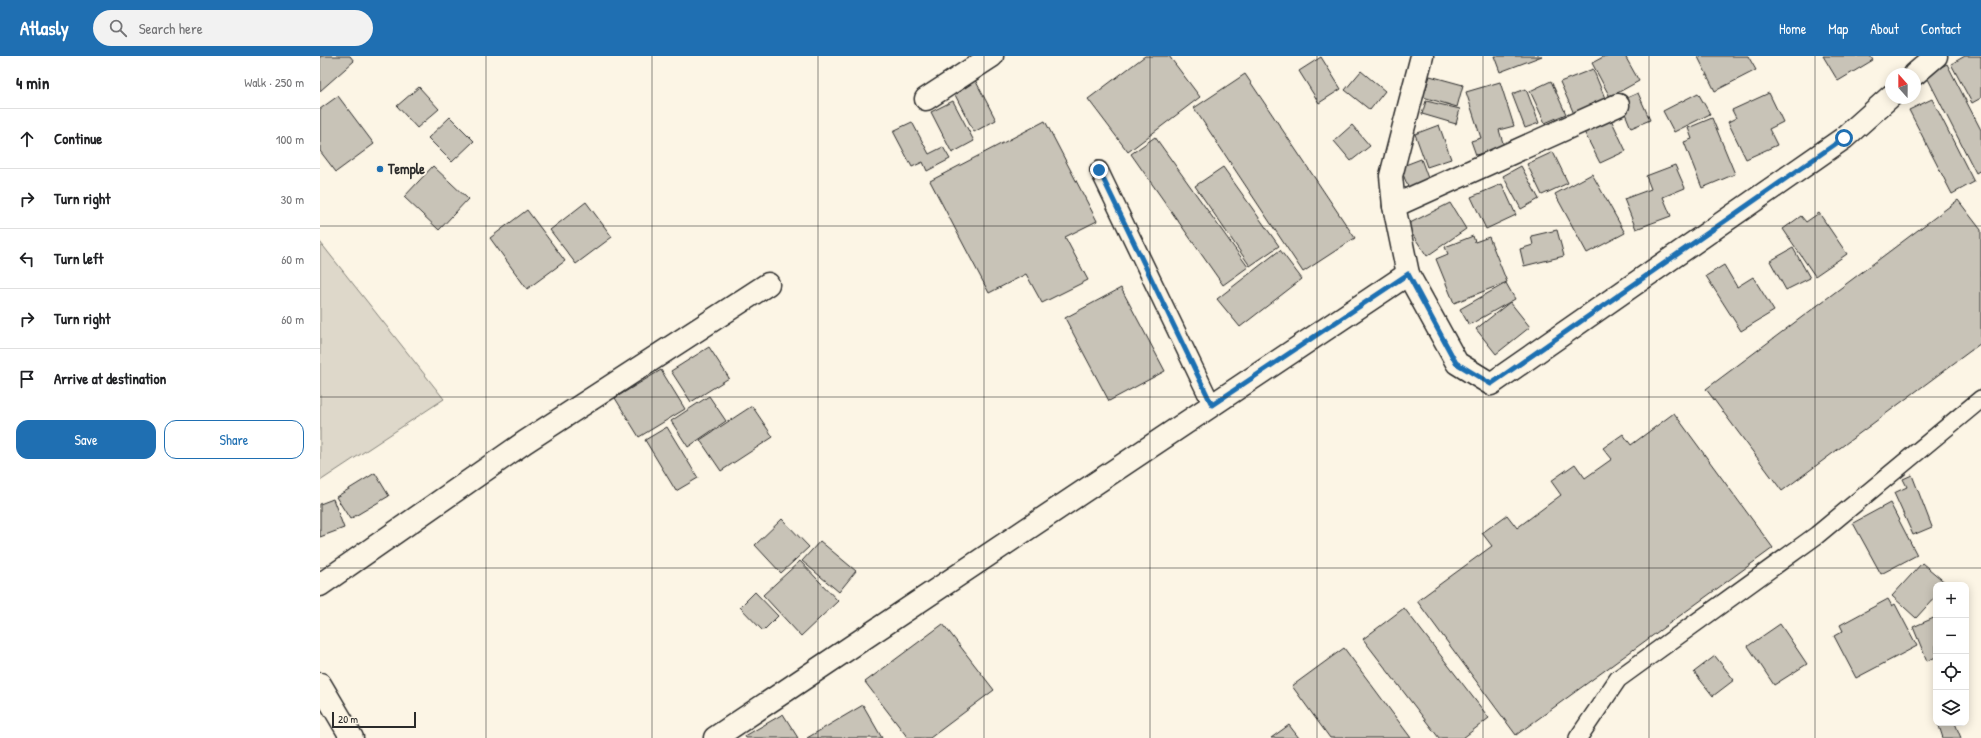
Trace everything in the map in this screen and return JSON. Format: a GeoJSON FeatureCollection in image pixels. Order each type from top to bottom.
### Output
{"type":"FeatureCollection","features":[{"type":"Feature","properties":{"kind":"main road"},"geometry":{"type":"LineString","coordinates":[[926,99],[992,56]]}},
{"type":"Feature","properties":{"kind":"main road"},"geometry":{"type":"LineString","coordinates":[[1422,56],[1391,176],[1394,206],[1408,274],[1456,363],[1491,384],[1844,138],[1885,101]]}},
{"type":"Feature","properties":{"kind":"main road"},"geometry":{"type":"LineString","coordinates":[[1921,69],[1936,56]]}},
{"type":"Feature","properties":{"kind":"main road"},"geometry":{"type":"LineString","coordinates":[[1394,206],[1618,105]]}},
{"type":"Feature","properties":{"kind":"main road"},"geometry":{"type":"LineString","coordinates":[[715,738],[1408,274]]}},
{"type":"Feature","properties":{"kind":"main road"},"geometry":{"type":"LineString","coordinates":[[320,585],[525,442],[768,284]]}},
{"type":"Feature","properties":{"kind":"main road"},"geometry":{"type":"LineString","coordinates":[[320,684],[352,738]]}},
{"type":"Feature","properties":{"kind":"lane"},"geometry":{"type":"LineString","coordinates":[[1099,170],[1212,405]]}},
{"type":"Feature","properties":{"kind":"lane"},"geometry":{"type":"LineString","coordinates":[[1578,738],[1618,679],[1816,535],[1981,399]]}},
{"type":"Feature","properties":{"kind":"shaded area"},"geometry":{"type":"Polygon","coordinates":[[[320,242],[444,399],[320,481],[320,242]]]}},
{"type":"Feature","properties":{"kind":"building"},"geometry":{"type":"Polygon","coordinates":[[[320,56],[350,56],[354,61],[320,91],[320,56]]]}},
{"type":"Feature","properties":{"kind":"building"},"geometry":{"type":"Polygon","coordinates":[[[1145,56],[1169,56],[1200,97],[1128,152],[1088,99],[1145,56]]]}},
{"type":"Feature","properties":{"kind":"building"},"geometry":{"type":"Polygon","coordinates":[[[1494,56],[1542,56],[1500,72],[1494,56]]]}},
{"type":"Feature","properties":{"kind":"building"},"geometry":{"type":"Polygon","coordinates":[[[1605,56],[1625,56],[1639,81],[1610,97],[1592,63],[1605,56]]]}},
{"type":"Feature","properties":{"kind":"building"},"geometry":{"type":"Polygon","coordinates":[[[1748,56],[1756,70],[1715,91],[1698,57],[1748,56]]]}},
{"type":"Feature","properties":{"kind":"building"},"geometry":{"type":"Polygon","coordinates":[[[1823,56],[1870,56],[1873,60],[1838,81],[1823,56]]]}},
{"type":"Feature","properties":{"kind":"building"},"geometry":{"type":"Polygon","coordinates":[[[1965,56],[1981,56],[1981,98],[1972,103],[1951,64],[1965,56]]]}},
{"type":"Feature","properties":{"kind":"building"},"geometry":{"type":"Polygon","coordinates":[[[1321,57],[1341,89],[1319,103],[1299,71],[1321,57]]]}},
{"type":"Feature","properties":{"kind":"building"},"geometry":{"type":"Polygon","coordinates":[[[1947,64],[1981,130],[1981,170],[1976,173],[1926,75],[1947,64]]]}},
{"type":"Feature","properties":{"kind":"building"},"geometry":{"type":"Polygon","coordinates":[[[1593,69],[1607,103],[1575,116],[1560,82],[1593,69]]]}},
{"type":"Feature","properties":{"kind":"building"},"geometry":{"type":"Polygon","coordinates":[[[1361,71],[1385,91],[1370,110],[1345,90],[1361,71]]]}},
{"type":"Feature","properties":{"kind":"building"},"geometry":{"type":"Polygon","coordinates":[[[972,74],[996,120],[974,132],[950,85],[972,74]]]}},
{"type":"Feature","properties":{"kind":"building"},"geometry":{"type":"Polygon","coordinates":[[[1245,74],[1355,238],[1303,272],[1194,108],[1245,74]]]}},
{"type":"Feature","properties":{"kind":"building"},"geometry":{"type":"Polygon","coordinates":[[[1430,76],[1463,85],[1457,107],[1423,97],[1430,76]]]}},
{"type":"Feature","properties":{"kind":"building"},"geometry":{"type":"Polygon","coordinates":[[[1551,81],[1566,114],[1545,123],[1530,91],[1551,81]]]}},
{"type":"Feature","properties":{"kind":"building"},"geometry":{"type":"Polygon","coordinates":[[[1500,82],[1514,126],[1499,130],[1504,146],[1476,155],[1471,141],[1481,138],[1466,92],[1500,82]]]}},
{"type":"Feature","properties":{"kind":"building"},"geometry":{"type":"Polygon","coordinates":[[[419,87],[439,109],[417,128],[397,106],[419,87]]]}},
{"type":"Feature","properties":{"kind":"building"},"geometry":{"type":"Polygon","coordinates":[[[1526,89],[1539,123],[1525,128],[1512,94],[1526,89]]]}},
{"type":"Feature","properties":{"kind":"building"},"geometry":{"type":"Polygon","coordinates":[[[1638,93],[1650,120],[1631,128],[1620,101],[1638,93]]]}},
{"type":"Feature","properties":{"kind":"building"},"geometry":{"type":"Polygon","coordinates":[[[1698,93],[1710,114],[1674,132],[1663,111],[1698,93]]]}},
{"type":"Feature","properties":{"kind":"building"},"geometry":{"type":"Polygon","coordinates":[[[1769,93],[1783,122],[1769,129],[1777,145],[1746,159],[1728,122],[1736,118],[1732,110],[1769,93]]]}},
{"type":"Feature","properties":{"kind":"building"},"geometry":{"type":"Polygon","coordinates":[[[338,96],[374,144],[336,172],[320,151],[320,109],[338,96]]]}},
{"type":"Feature","properties":{"kind":"building"},"geometry":{"type":"Polygon","coordinates":[[[1932,99],[1974,182],[1952,194],[1909,110],[1932,99]]]}},
{"type":"Feature","properties":{"kind":"building"},"geometry":{"type":"Polygon","coordinates":[[[953,101],[974,141],[952,153],[931,112],[953,101]]]}},
{"type":"Feature","properties":{"kind":"building"},"geometry":{"type":"Polygon","coordinates":[[[1426,101],[1460,109],[1456,124],[1422,114],[1426,101]]]}},
{"type":"Feature","properties":{"kind":"building"},"geometry":{"type":"Polygon","coordinates":[[[1607,111],[1626,151],[1600,163],[1580,124],[1607,111]]]}},
{"type":"Feature","properties":{"kind":"building"},"geometry":{"type":"Polygon","coordinates":[[[450,117],[474,141],[452,162],[428,138],[450,117]]]}},
{"type":"Feature","properties":{"kind":"building"},"geometry":{"type":"Polygon","coordinates":[[[1712,118],[1735,174],[1702,188],[1684,142],[1692,139],[1688,128],[1712,118]]]}},
{"type":"Feature","properties":{"kind":"building"},"geometry":{"type":"Polygon","coordinates":[[[1045,121],[1097,221],[1065,237],[1088,280],[1042,303],[1026,274],[989,293],[930,181],[1045,121]]]}},
{"type":"Feature","properties":{"kind":"building"},"geometry":{"type":"Polygon","coordinates":[[[912,122],[929,154],[943,147],[950,159],[927,171],[923,162],[912,167],[893,131],[912,122]]]}},
{"type":"Feature","properties":{"kind":"building"},"geometry":{"type":"Polygon","coordinates":[[[1352,125],[1370,146],[1351,161],[1334,141],[1352,125]]]}},
{"type":"Feature","properties":{"kind":"building"},"geometry":{"type":"Polygon","coordinates":[[[1439,125],[1451,159],[1427,167],[1415,134],[1439,125]]]}},
{"type":"Feature","properties":{"kind":"building"},"geometry":{"type":"Polygon","coordinates":[[[1155,137],[1248,267],[1223,285],[1131,154],[1155,137]]]}},
{"type":"Feature","properties":{"kind":"building"},"geometry":{"type":"Polygon","coordinates":[[[1553,152],[1568,183],[1542,195],[1527,164],[1553,152]]]}},
{"type":"Feature","properties":{"kind":"building"},"geometry":{"type":"Polygon","coordinates":[[[1421,159],[1429,181],[1409,189],[1400,167],[1421,159]]]}},
{"type":"Feature","properties":{"kind":"building"},"geometry":{"type":"Polygon","coordinates":[[[1675,165],[1685,188],[1663,197],[1671,216],[1636,229],[1624,199],[1651,189],[1646,176],[1675,165]]]}},
{"type":"Feature","properties":{"kind":"building"},"geometry":{"type":"Polygon","coordinates":[[[433,166],[468,199],[439,230],[404,197],[433,166]]]}},
{"type":"Feature","properties":{"kind":"building"},"geometry":{"type":"Polygon","coordinates":[[[1521,166],[1539,199],[1521,209],[1503,176],[1521,166]]]}},
{"type":"Feature","properties":{"kind":"building"},"geometry":{"type":"Polygon","coordinates":[[[1223,167],[1279,246],[1250,266],[1195,186],[1223,167]]]}},
{"type":"Feature","properties":{"kind":"building"},"geometry":{"type":"Polygon","coordinates":[[[1592,174],[1625,233],[1587,253],[1555,194],[1592,174]]]}},
{"type":"Feature","properties":{"kind":"building"},"geometry":{"type":"Polygon","coordinates":[[[1502,184],[1516,215],[1486,229],[1471,197],[1502,184]]]}},
{"type":"Feature","properties":{"kind":"building"},"geometry":{"type":"Polygon","coordinates":[[[1958,200],[1981,230],[1981,343],[1782,491],[1706,389],[1958,200]]]}},
{"type":"Feature","properties":{"kind":"building"},"geometry":{"type":"Polygon","coordinates":[[[586,202],[612,237],[576,264],[550,230],[586,202]]]}},
{"type":"Feature","properties":{"kind":"building"},"geometry":{"type":"Polygon","coordinates":[[[1450,203],[1466,229],[1427,256],[1406,225],[1450,203]]]}},
{"type":"Feature","properties":{"kind":"building"},"geometry":{"type":"Polygon","coordinates":[[[527,210],[565,261],[527,289],[490,238],[527,210]]]}},
{"type":"Feature","properties":{"kind":"building"},"geometry":{"type":"Polygon","coordinates":[[[1819,213],[1847,254],[1815,276],[1783,229],[1801,216],[1806,222],[1819,213]]]}},
{"type":"Feature","properties":{"kind":"building"},"geometry":{"type":"Polygon","coordinates":[[[1557,230],[1564,256],[1524,266],[1520,249],[1533,245],[1531,236],[1557,230]]]}},
{"type":"Feature","properties":{"kind":"building"},"geometry":{"type":"Polygon","coordinates":[[[1473,236],[1475,242],[1489,237],[1507,282],[1454,303],[1436,259],[1448,254],[1445,247],[1473,236]]]}},
{"type":"Feature","properties":{"kind":"building"},"geometry":{"type":"Polygon","coordinates":[[[1793,248],[1810,278],[1786,290],[1770,261],[1793,248]]]}},
{"type":"Feature","properties":{"kind":"building"},"geometry":{"type":"Polygon","coordinates":[[[1280,250],[1302,279],[1240,327],[1217,299],[1280,250]]]}},
{"type":"Feature","properties":{"kind":"building"},"geometry":{"type":"Polygon","coordinates":[[[1724,265],[1737,287],[1753,277],[1774,311],[1741,331],[1706,276],[1724,265]]]}},
{"type":"Feature","properties":{"kind":"building"},"geometry":{"type":"Polygon","coordinates":[[[1506,283],[1515,299],[1469,325],[1460,309],[1506,283]]]}},
{"type":"Feature","properties":{"kind":"building"},"geometry":{"type":"Polygon","coordinates":[[[1121,288],[1165,371],[1109,401],[1065,318],[1121,288]]]}},
{"type":"Feature","properties":{"kind":"building"},"geometry":{"type":"Polygon","coordinates":[[[1510,302],[1530,327],[1496,354],[1476,329],[1510,302]]]}},
{"type":"Feature","properties":{"kind":"building"},"geometry":{"type":"Polygon","coordinates":[[[709,347],[729,378],[691,402],[671,371],[709,347]]]}},
{"type":"Feature","properties":{"kind":"building"},"geometry":{"type":"Polygon","coordinates":[[[661,370],[685,409],[639,437],[615,398],[661,370]]]}},
{"type":"Feature","properties":{"kind":"building"},"geometry":{"type":"Polygon","coordinates":[[[709,396],[726,421],[688,447],[671,421],[709,396]]]}},
{"type":"Feature","properties":{"kind":"building"},"geometry":{"type":"Polygon","coordinates":[[[752,406],[773,437],[721,471],[700,440],[752,406]]]}},
{"type":"Feature","properties":{"kind":"building"},"geometry":{"type":"Polygon","coordinates":[[[1674,413],[1773,548],[1516,735],[1417,601],[1492,546],[1482,533],[1507,515],[1517,528],[1561,495],[1551,481],[1575,464],[1585,478],[1612,459],[1603,448],[1623,434],[1631,445],[1674,413]]]}},
{"type":"Feature","properties":{"kind":"building"},"geometry":{"type":"Polygon","coordinates":[[[667,427],[698,478],[676,491],[645,440],[667,427]]]}},
{"type":"Feature","properties":{"kind":"building"},"geometry":{"type":"Polygon","coordinates":[[[375,473],[389,496],[350,519],[336,497],[375,473]]]}},
{"type":"Feature","properties":{"kind":"building"},"geometry":{"type":"Polygon","coordinates":[[[1912,475],[1932,527],[1913,535],[1894,493],[1907,487],[1903,479],[1912,475]]]}},
{"type":"Feature","properties":{"kind":"building"},"geometry":{"type":"Polygon","coordinates":[[[333,499],[344,528],[320,537],[320,504],[333,499]]]}},
{"type":"Feature","properties":{"kind":"building"},"geometry":{"type":"Polygon","coordinates":[[[1890,503],[1917,555],[1881,574],[1853,523],[1890,503]]]}},
{"type":"Feature","properties":{"kind":"building"},"geometry":{"type":"Polygon","coordinates":[[[782,519],[809,547],[781,573],[755,545],[782,519]]]}},
{"type":"Feature","properties":{"kind":"building"},"geometry":{"type":"Polygon","coordinates":[[[820,541],[856,571],[839,592],[802,561],[820,541]]]}},
{"type":"Feature","properties":{"kind":"building"},"geometry":{"type":"Polygon","coordinates":[[[800,561],[838,601],[801,636],[763,595],[800,561]]]}},
{"type":"Feature","properties":{"kind":"building"},"geometry":{"type":"Polygon","coordinates":[[[1922,563],[1945,582],[1933,582],[1933,599],[1916,618],[1892,596],[1922,563]]]}},
{"type":"Feature","properties":{"kind":"building"},"geometry":{"type":"Polygon","coordinates":[[[755,592],[778,616],[763,631],[740,607],[755,592]]]}},
{"type":"Feature","properties":{"kind":"building"},"geometry":{"type":"Polygon","coordinates":[[[1888,599],[1892,606],[1895,604],[1917,646],[1856,678],[1834,636],[1843,631],[1840,625],[1888,599]]]}},
{"type":"Feature","properties":{"kind":"building"},"geometry":{"type":"Polygon","coordinates":[[[1404,608],[1489,718],[1463,738],[1439,738],[1363,639],[1404,608]]]}},
{"type":"Feature","properties":{"kind":"building"},"geometry":{"type":"Polygon","coordinates":[[[1933,618],[1933,658],[1927,661],[1913,627],[1933,618]]]}},
{"type":"Feature","properties":{"kind":"building"},"geometry":{"type":"Polygon","coordinates":[[[943,624],[994,690],[930,738],[908,738],[865,682],[943,624]]]}},
{"type":"Feature","properties":{"kind":"building"},"geometry":{"type":"Polygon","coordinates":[[[1780,624],[1807,664],[1774,685],[1748,646],[1780,624]]]}},
{"type":"Feature","properties":{"kind":"building"},"geometry":{"type":"Polygon","coordinates":[[[1344,648],[1411,738],[1330,738],[1292,686],[1344,648]]]}},
{"type":"Feature","properties":{"kind":"building"},"geometry":{"type":"Polygon","coordinates":[[[1715,656],[1734,680],[1713,696],[1694,672],[1715,656]]]}},
{"type":"Feature","properties":{"kind":"building"},"geometry":{"type":"Polygon","coordinates":[[[863,705],[882,738],[807,738],[863,705]]]}},
{"type":"Feature","properties":{"kind":"building"},"geometry":{"type":"Polygon","coordinates":[[[783,714],[798,738],[746,738],[745,736],[783,714]]]}},
{"type":"Feature","properties":{"kind":"building"},"geometry":{"type":"Polygon","coordinates":[[[1289,725],[1299,738],[1271,738],[1289,725]]]}},
{"type":"Feature","properties":{"kind":"building"},"geometry":{"type":"Polygon","coordinates":[[[1939,726],[1956,726],[1961,738],[1943,738],[1939,726]]]}},
{"type":"Feature","properties":{"kind":"place","name":"Temple"},"geometry":{"type":"Point","coordinates":[380,169]}},
{"type":"Feature","properties":{"kind":"route"},"geometry":{"type":"LineString","coordinates":[[1099,170],[1212,405],[1408,274],[1456,363],[1491,384],[1844,138]]}}]}
